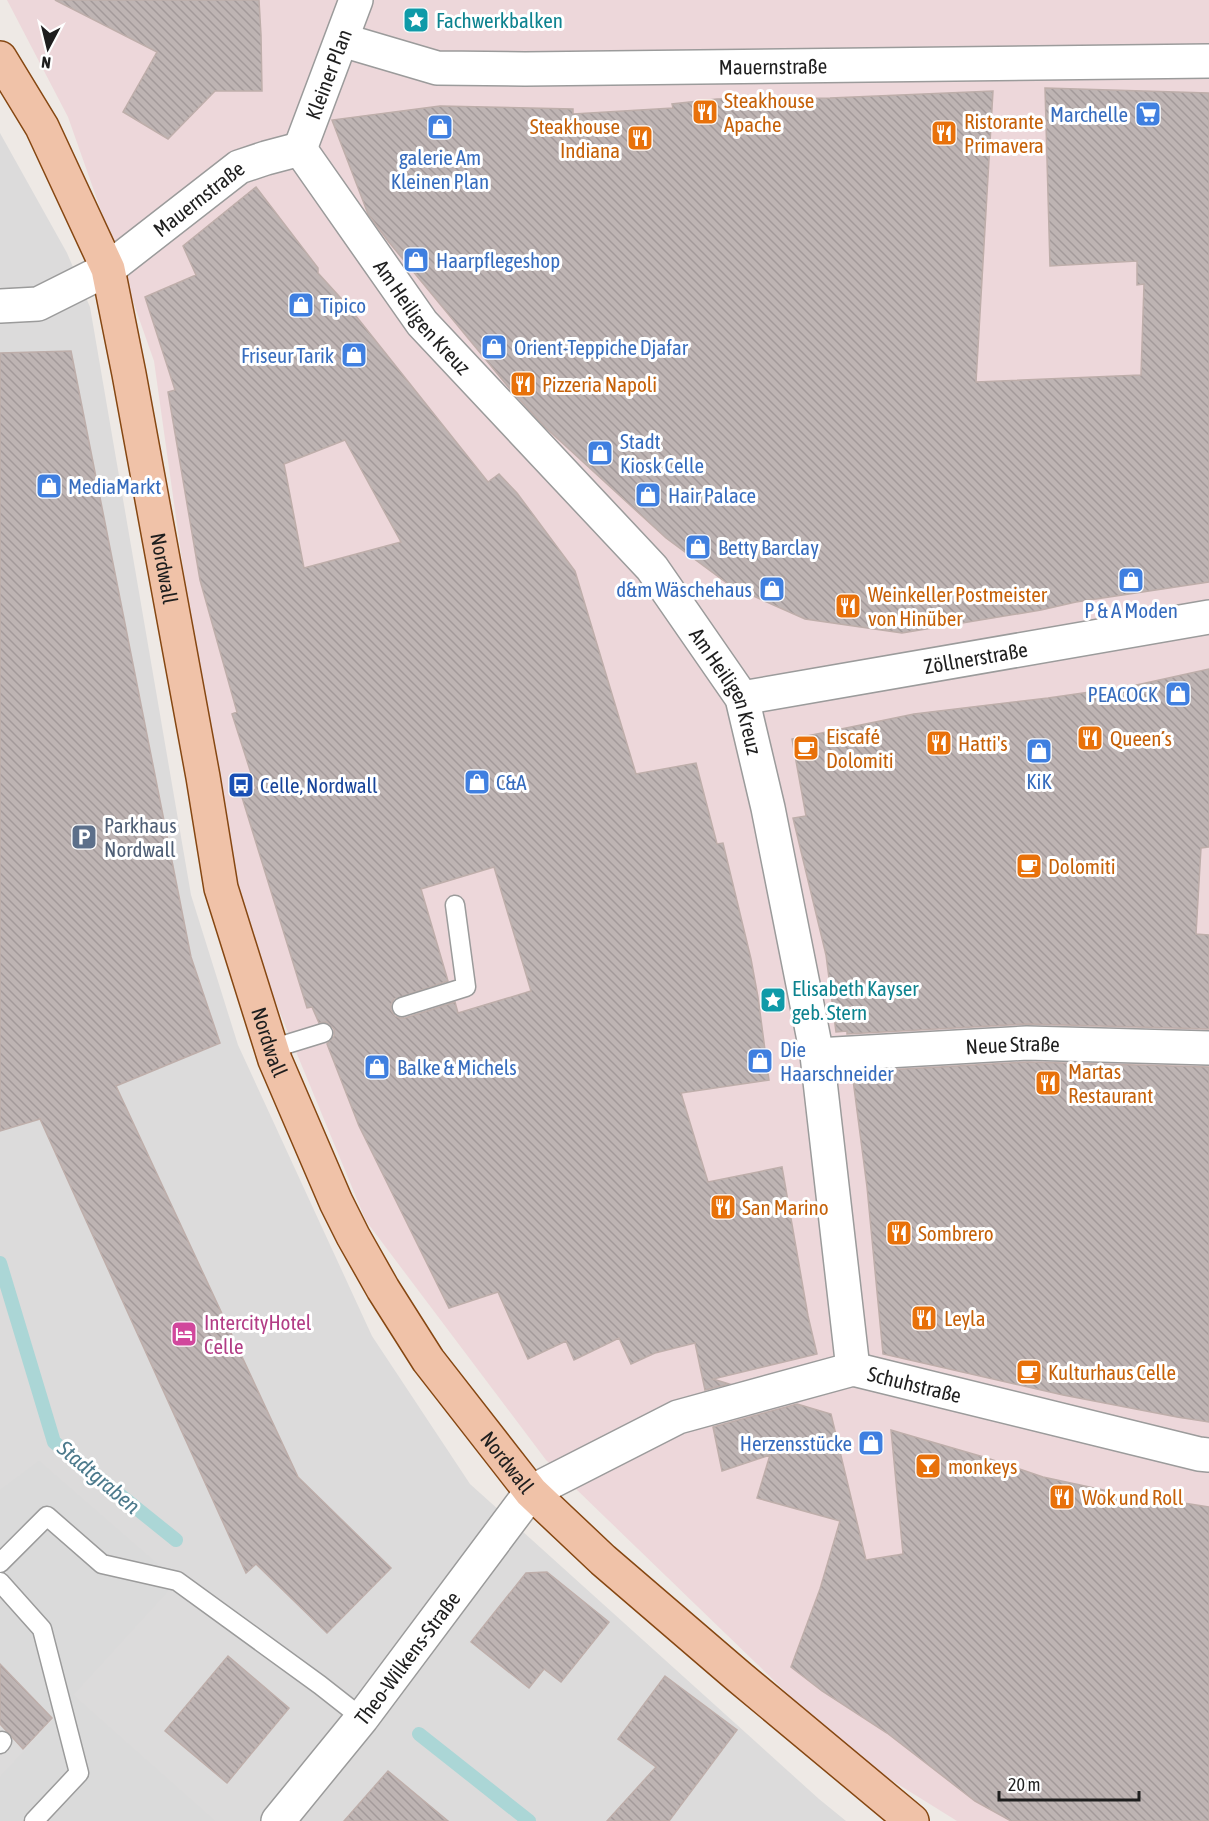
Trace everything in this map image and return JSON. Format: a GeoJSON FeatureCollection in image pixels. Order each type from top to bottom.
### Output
{"type":"FeatureCollection","features":[{"type":"Feature","properties":{"kind":"main road","name":"Nordwall"},"geometry":{"type":"LineString","coordinates":[[0,58],[42,127],[108,269],[204,784],[221,888],[272,1049],[336,1202],[353,1236],[428,1360],[531,1492],[603,1560],[912,1821]]}},
{"type":"Feature","properties":{"kind":"street","name":"Kleiner Plan"},"geometry":{"type":"LineString","coordinates":[[300,149],[356,0]]}},
{"type":"Feature","properties":{"kind":"street","name":"Mauernstraße"},"geometry":{"type":"LineString","coordinates":[[342,40],[436,68],[525,69],[1209,61]]}},
{"type":"Feature","properties":{"kind":"street","name":"Mauernstraße"},"geometry":{"type":"LineString","coordinates":[[0,306],[38,304],[108,269],[239,167],[300,149]]}},
{"type":"Feature","properties":{"kind":"street","name":"Am Heiligen Kreuz"},"geometry":{"type":"LineString","coordinates":[[300,149],[422,323],[652,568],[742,698],[768,808],[817,1055],[853,1369]]}},
{"type":"Feature","properties":{"kind":"street","name":"Zöllnerstraße"},"geometry":{"type":"LineString","coordinates":[[742,698],[1209,618]]}},
{"type":"Feature","properties":{"kind":"street","name":"Neue Straße"},"geometry":{"type":"LineString","coordinates":[[817,1055],[1027,1043],[1209,1048]]}},
{"type":"Feature","properties":{"kind":"street","name":"Schuhstraße"},"geometry":{"type":"LineString","coordinates":[[531,1492],[678,1417],[853,1369],[1209,1455]]}},
{"type":"Feature","properties":{"kind":"street","name":"Theo-Wilkens-Straße"},"geometry":{"type":"LineString","coordinates":[[278,1821],[362,1718],[531,1492]]}},
{"type":"Feature","properties":{"kind":"lane"},"geometry":{"type":"LineString","coordinates":[[402,1007],[466,987],[455,905]]}},
{"type":"Feature","properties":{"kind":"lane"},"geometry":{"type":"LineString","coordinates":[[272,1049],[323,1033]]}},
{"type":"Feature","properties":{"kind":"lane"},"geometry":{"type":"LineString","coordinates":[[0,1563],[47,1516],[102,1563],[177,1581],[362,1718]]}},
{"type":"Feature","properties":{"kind":"lane"},"geometry":{"type":"LineString","coordinates":[[0,1582],[42,1629],[79,1773],[34,1821]]}},
{"type":"Feature","properties":{"kind":"shaded area"},"geometry":{"type":"Polygon","coordinates":[[[7,0],[1209,0],[1209,1821],[957,1821],[851,1755],[546,1460],[366,1221],[228,887],[154,361],[68,117],[7,0]]]}},
{"type":"Feature","properties":{"kind":"shaded area"},"geometry":{"type":"Polygon","coordinates":[[[0,133],[67,253],[90,307],[191,895],[238,1045],[372,1336],[470,1484],[846,1821],[0,1821],[0,133]]]}},
{"type":"Feature","properties":{"kind":"shaded area"},"geometry":{"type":"Polygon","coordinates":[[[39,1461],[177,1581],[73,1695],[215,1821],[0,1821],[0,1777],[54,1719],[0,1663],[0,1490],[39,1461]]]}},
{"type":"Feature","properties":{"kind":"building"},"geometry":{"type":"Polygon","coordinates":[[[55,0],[259,0],[262,91],[215,91],[168,139],[123,112],[157,52],[55,0]]]}},
{"type":"Feature","properties":{"kind":"building"},"geometry":{"type":"Polygon","coordinates":[[[1045,88],[1209,93],[1209,582],[1076,602],[902,633],[805,619],[731,586],[666,538],[545,427],[510,389],[388,241],[368,214],[332,120],[440,106],[573,109],[573,114],[673,108],[672,104],[717,99],[830,98],[993,91],[976,382],[1141,375],[1144,284],[1137,285],[1137,261],[1050,266],[1045,88]]]}},
{"type":"Feature","properties":{"kind":"building"},"geometry":{"type":"Polygon","coordinates":[[[256,187],[318,268],[318,273],[348,306],[488,482],[499,474],[517,493],[575,571],[636,774],[696,763],[717,844],[723,843],[751,959],[769,1080],[681,1093],[708,1182],[782,1167],[808,1316],[817,1354],[713,1379],[729,1384],[705,1390],[695,1343],[655,1353],[631,1364],[619,1338],[574,1360],[566,1341],[528,1359],[498,1292],[449,1308],[359,1126],[327,1044],[334,1036],[334,1029],[326,1022],[319,1023],[312,1007],[307,1008],[241,794],[256,789],[232,714],[237,712],[200,580],[168,392],[175,390],[145,297],[196,275],[183,246],[256,187]],[[345,440],[284,464],[304,568],[401,542],[345,440]],[[494,867],[421,889],[448,981],[394,999],[391,1010],[395,1016],[405,1018],[455,1002],[458,1013],[531,991],[494,867]]]}},
{"type":"Feature","properties":{"kind":"building"},"geometry":{"type":"Polygon","coordinates":[[[71,351],[191,957],[220,1043],[116,1086],[298,1477],[391,1568],[327,1633],[256,1564],[246,1573],[40,1119],[0,1131],[0,353],[71,351]]]}},
{"type":"Feature","properties":{"kind":"building"},"geometry":{"type":"Polygon","coordinates":[[[1209,669],[1209,847],[1201,848],[1196,934],[1209,935],[1209,1029],[1027,1024],[847,1034],[847,1031],[836,1032],[826,955],[793,818],[806,816],[792,739],[914,714],[1132,686],[1209,669]]]}},
{"type":"Feature","properties":{"kind":"building"},"geometry":{"type":"Polygon","coordinates":[[[1027,1062],[1209,1067],[1209,1422],[1063,1395],[883,1354],[867,1187],[852,1072],[1027,1062]]]}},
{"type":"Feature","properties":{"kind":"building"},"geometry":{"type":"Polygon","coordinates":[[[797,1404],[831,1414],[866,1560],[903,1554],[891,1430],[1043,1477],[1108,1491],[1209,1507],[1209,1821],[1011,1821],[975,1801],[887,1733],[822,1691],[791,1667],[820,1589],[840,1521],[757,1498],[770,1455],[722,1471],[713,1427],[797,1404]]]}},
{"type":"Feature","properties":{"kind":"building"},"geometry":{"type":"Polygon","coordinates":[[[547,1572],[609,1622],[561,1682],[544,1669],[529,1688],[471,1642],[526,1573],[547,1572]]]}},
{"type":"Feature","properties":{"kind":"building"},"geometry":{"type":"Polygon","coordinates":[[[228,1656],[289,1708],[227,1783],[165,1731],[228,1656]]]}},
{"type":"Feature","properties":{"kind":"building"},"geometry":{"type":"Polygon","coordinates":[[[0,1664],[52,1718],[23,1749],[0,1724],[0,1664]]]}},
{"type":"Feature","properties":{"kind":"building"},"geometry":{"type":"Polygon","coordinates":[[[665,1676],[737,1730],[669,1821],[607,1821],[656,1767],[618,1739],[665,1676]]]}},
{"type":"Feature","properties":{"kind":"building"},"geometry":{"type":"Polygon","coordinates":[[[388,1771],[448,1821],[344,1821],[388,1771]]]}},
{"type":"Feature","properties":{"kind":"waterway","name":"Stadtgraben"},"geometry":{"type":"LineString","coordinates":[[0,1263],[54,1442],[176,1540]]}},
{"type":"Feature","properties":{"kind":"waterway","name":"Stadtgraben"},"geometry":{"type":"LineString","coordinates":[[419,1734],[529,1821]]}},
{"type":"Feature","properties":{"kind":"place","name":"Fachwerkbalken"},"geometry":{"type":"Point","coordinates":[416,20]}},
{"type":"Feature","properties":{"kind":"place","name":"Steakhouse Apache"},"geometry":{"type":"Point","coordinates":[705,112]}},
{"type":"Feature","properties":{"kind":"place","name":"Marchelle"},"geometry":{"type":"Point","coordinates":[1148,114]}},
{"type":"Feature","properties":{"kind":"place","name":"galerie Am Kleinen Plan"},"geometry":{"type":"Point","coordinates":[440,127]}},
{"type":"Feature","properties":{"kind":"place","name":"Ristorante Primavera"},"geometry":{"type":"Point","coordinates":[944,133]}},
{"type":"Feature","properties":{"kind":"place","name":"Steakhouse Indiana"},"geometry":{"type":"Point","coordinates":[640,138]}},
{"type":"Feature","properties":{"kind":"place","name":"Haarpflegeshop"},"geometry":{"type":"Point","coordinates":[416,260]}},
{"type":"Feature","properties":{"kind":"place","name":"Tipico"},"geometry":{"type":"Point","coordinates":[301,305]}},
{"type":"Feature","properties":{"kind":"place","name":"Orient-Teppiche Djafar"},"geometry":{"type":"Point","coordinates":[494,347]}},
{"type":"Feature","properties":{"kind":"place","name":"Friseur Tarik"},"geometry":{"type":"Point","coordinates":[354,355]}},
{"type":"Feature","properties":{"kind":"place","name":"Pizzeria Napoli"},"geometry":{"type":"Point","coordinates":[523,384]}},
{"type":"Feature","properties":{"kind":"place","name":"Stadt Kiosk Celle"},"geometry":{"type":"Point","coordinates":[600,453]}},
{"type":"Feature","properties":{"kind":"place","name":"MediaMarkt"},"geometry":{"type":"Point","coordinates":[49,486]}},
{"type":"Feature","properties":{"kind":"place","name":"Hair Palace"},"geometry":{"type":"Point","coordinates":[648,495]}},
{"type":"Feature","properties":{"kind":"place","name":"Betty Barclay"},"geometry":{"type":"Point","coordinates":[698,547]}},
{"type":"Feature","properties":{"kind":"place","name":"P & A Moden"},"geometry":{"type":"Point","coordinates":[1131,580]}},
{"type":"Feature","properties":{"kind":"place","name":"d&m Wäschehaus"},"geometry":{"type":"Point","coordinates":[772,589]}},
{"type":"Feature","properties":{"kind":"place","name":"Weinkeller Postmeister von Hinüber"},"geometry":{"type":"Point","coordinates":[848,606]}},
{"type":"Feature","properties":{"kind":"place","name":"PEACOCK"},"geometry":{"type":"Point","coordinates":[1178,694]}},
{"type":"Feature","properties":{"kind":"place","name":"Queen´s"},"geometry":{"type":"Point","coordinates":[1090,738]}},
{"type":"Feature","properties":{"kind":"place","name":"Hatti's"},"geometry":{"type":"Point","coordinates":[939,743]}},
{"type":"Feature","properties":{"kind":"place","name":"Eiscafé Dolomiti"},"geometry":{"type":"Point","coordinates":[806,748]}},
{"type":"Feature","properties":{"kind":"place","name":"KiK"},"geometry":{"type":"Point","coordinates":[1039,751]}},
{"type":"Feature","properties":{"kind":"place","name":"C&A"},"geometry":{"type":"Point","coordinates":[477,782]}},
{"type":"Feature","properties":{"kind":"place","name":"Celle, Nordwall"},"geometry":{"type":"Point","coordinates":[241,785]}},
{"type":"Feature","properties":{"kind":"place","name":"Parkhaus Nordwall"},"geometry":{"type":"Point","coordinates":[84,837]}},
{"type":"Feature","properties":{"kind":"place","name":"Dolomiti"},"geometry":{"type":"Point","coordinates":[1029,866]}},
{"type":"Feature","properties":{"kind":"place","name":"Elisabeth Kayser geb. Stern"},"geometry":{"type":"Point","coordinates":[773,1000]}},
{"type":"Feature","properties":{"kind":"place","name":"Die Haarschneider"},"geometry":{"type":"Point","coordinates":[760,1061]}},
{"type":"Feature","properties":{"kind":"place","name":"Balke & Michels"},"geometry":{"type":"Point","coordinates":[377,1067]}},
{"type":"Feature","properties":{"kind":"place","name":"Martas Restaurant"},"geometry":{"type":"Point","coordinates":[1048,1083]}},
{"type":"Feature","properties":{"kind":"place","name":"San Marino"},"geometry":{"type":"Point","coordinates":[723,1207]}},
{"type":"Feature","properties":{"kind":"place","name":"Sombrero"},"geometry":{"type":"Point","coordinates":[899,1233]}},
{"type":"Feature","properties":{"kind":"place","name":"Leyla"},"geometry":{"type":"Point","coordinates":[924,1318]}},
{"type":"Feature","properties":{"kind":"place","name":"IntercityHotel Celle"},"geometry":{"type":"Point","coordinates":[184,1334]}},
{"type":"Feature","properties":{"kind":"place","name":"Kulturhaus Celle"},"geometry":{"type":"Point","coordinates":[1029,1372]}},
{"type":"Feature","properties":{"kind":"place","name":"Herzensstücke"},"geometry":{"type":"Point","coordinates":[871,1443]}},
{"type":"Feature","properties":{"kind":"place","name":"monkeys"},"geometry":{"type":"Point","coordinates":[928,1466]}},
{"type":"Feature","properties":{"kind":"place","name":"Wok und Roll"},"geometry":{"type":"Point","coordinates":[1062,1497]}}]}
